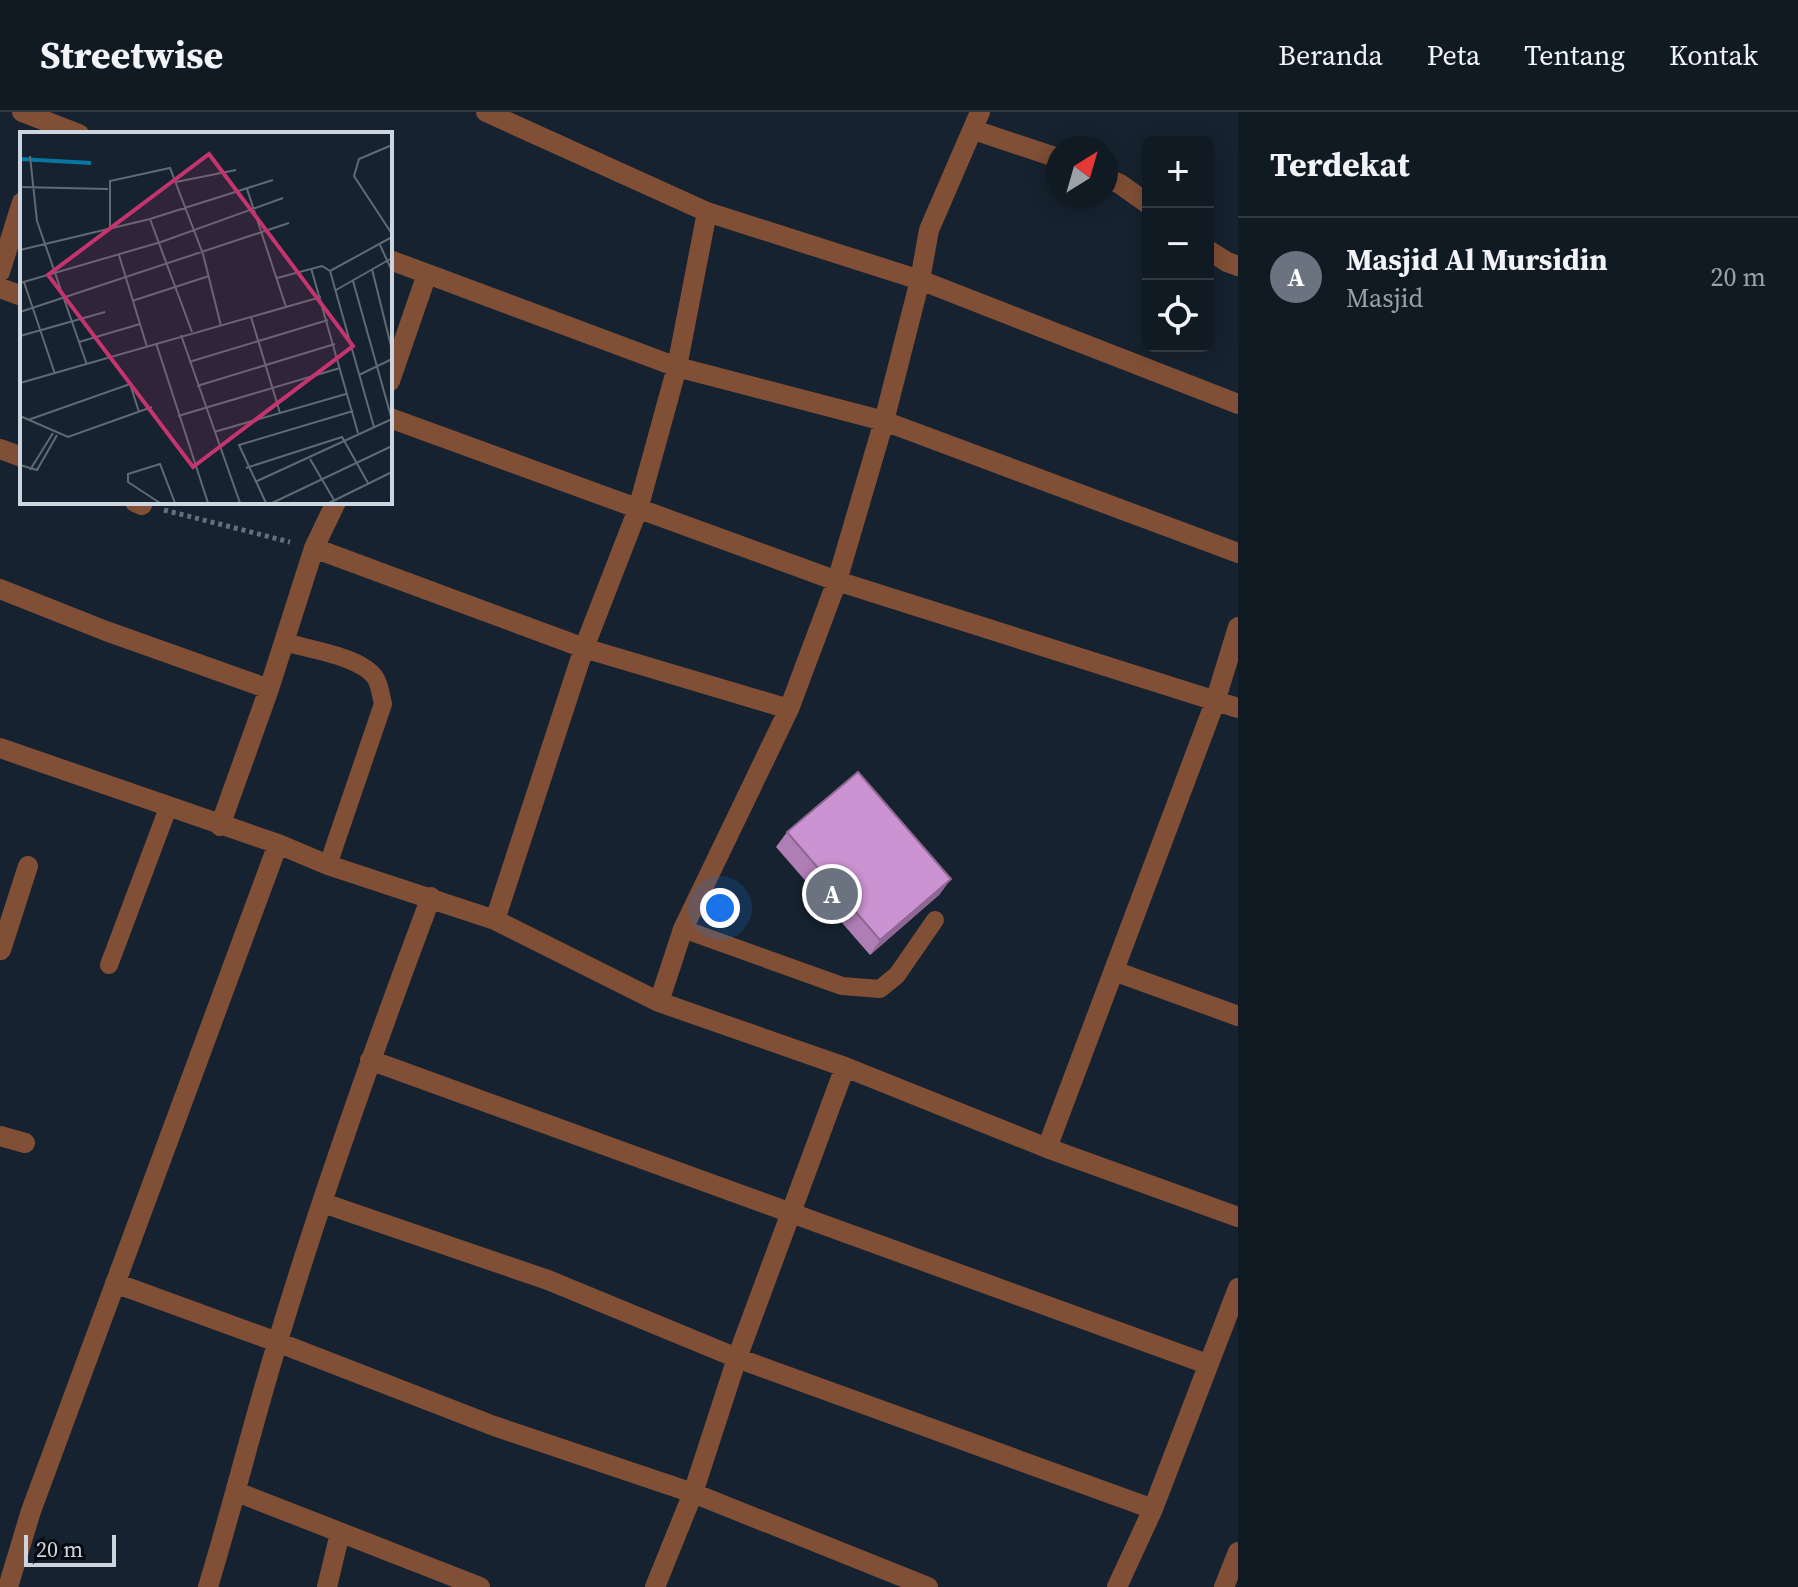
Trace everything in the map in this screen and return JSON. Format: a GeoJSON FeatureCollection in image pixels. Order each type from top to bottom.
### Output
{"type":"FeatureCollection","features":[{"type":"Feature","properties":{"kind":"street"},"geometry":{"type":"LineString","coordinates":[[22,112],[74,132]]}},
{"type":"Feature","properties":{"kind":"street"},"geometry":{"type":"LineString","coordinates":[[486,112],[707,212],[920,280],[1238,404]]}},
{"type":"Feature","properties":{"kind":"street"},"geometry":{"type":"LineString","coordinates":[[659,1002],[683,929],[789,709],[837,581],[884,421],[920,280],[929,230],[977,121],[1046,153]]}},
{"type":"Feature","properties":{"kind":"street"},"geometry":{"type":"LineString","coordinates":[[1118,183],[1142,200]]}},
{"type":"Feature","properties":{"kind":"street"},"geometry":{"type":"LineString","coordinates":[[0,272],[20,208]]}},
{"type":"Feature","properties":{"kind":"street"},"geometry":{"type":"LineString","coordinates":[[495,920],[584,648],[638,509],[677,367],[707,212]]}},
{"type":"Feature","properties":{"kind":"street"},"geometry":{"type":"LineString","coordinates":[[1214,254],[1238,266]]}},
{"type":"Feature","properties":{"kind":"street"},"geometry":{"type":"LineString","coordinates":[[392,261],[677,367],[884,421],[1238,553]]}},
{"type":"Feature","properties":{"kind":"street"},"geometry":{"type":"LineString","coordinates":[[392,375],[427,274]]}},
{"type":"Feature","properties":{"kind":"street"},"geometry":{"type":"LineString","coordinates":[[0,288],[20,295]]}},
{"type":"Feature","properties":{"kind":"street"},"geometry":{"type":"LineString","coordinates":[[392,419],[837,581],[1238,708]]}},
{"type":"Feature","properties":{"kind":"street"},"geometry":{"type":"LineString","coordinates":[[0,449],[20,456]]}},
{"type":"Feature","properties":{"kind":"street"},"geometry":{"type":"LineString","coordinates":[[220,826],[269,689],[314,548],[335,504]]}},
{"type":"Feature","properties":{"kind":"street"},"geometry":{"type":"LineString","coordinates":[[314,548],[584,648],[789,709]]}},
{"type":"Feature","properties":{"kind":"street"},"geometry":{"type":"LineString","coordinates":[[0,589],[106,631],[269,689]]}},
{"type":"Feature","properties":{"kind":"street"},"geometry":{"type":"LineString","coordinates":[[1047,1148],[1215,702],[1238,627]]}},
{"type":"Feature","properties":{"kind":"street"},"geometry":{"type":"LineString","coordinates":[[0,748],[278,844],[328,865],[495,920],[659,1002],[845,1067],[1047,1148],[1238,1217]]}},
{"type":"Feature","properties":{"kind":"street"},"geometry":{"type":"LineString","coordinates":[[8,1587],[31,1511],[278,844]]}},
{"type":"Feature","properties":{"kind":"street"},"geometry":{"type":"LineString","coordinates":[[0,951],[28,866]]}},
{"type":"Feature","properties":{"kind":"street"},"geometry":{"type":"LineString","coordinates":[[208,1587],[277,1342],[370,1060],[431,897]]}},
{"type":"Feature","properties":{"kind":"street"},"geometry":{"type":"LineString","coordinates":[[1114,971],[1238,1016]]}},
{"type":"Feature","properties":{"kind":"street"},"geometry":{"type":"LineString","coordinates":[[370,1060],[1207,1364]]}},
{"type":"Feature","properties":{"kind":"street"},"geometry":{"type":"LineString","coordinates":[[655,1587],[693,1493],[737,1358],[845,1067]]}},
{"type":"Feature","properties":{"kind":"street"},"geometry":{"type":"LineString","coordinates":[[0,1136],[25,1143]]}},
{"type":"Feature","properties":{"kind":"street"},"geometry":{"type":"LineString","coordinates":[[323,1203],[548,1280],[737,1358],[1153,1509]]}},
{"type":"Feature","properties":{"kind":"street"},"geometry":{"type":"LineString","coordinates":[[115,1283],[494,1426],[693,1493],[928,1587]]}},
{"type":"Feature","properties":{"kind":"street"},"geometry":{"type":"LineString","coordinates":[[1117,1587],[1153,1509],[1238,1288]]}},
{"type":"Feature","properties":{"kind":"street"},"geometry":{"type":"LineString","coordinates":[[237,1492],[480,1587]]}},
{"type":"Feature","properties":{"kind":"street"},"geometry":{"type":"LineString","coordinates":[[327,1587],[340,1533]]}},
{"type":"Feature","properties":{"kind":"street"},"geometry":{"type":"LineString","coordinates":[[1224,1587],[1238,1552]]}},
{"type":"Feature","properties":{"kind":"lane"},"geometry":{"type":"LineString","coordinates":[[284,642],[367,668],[377,680],[383,704],[328,865]]}},
{"type":"Feature","properties":{"kind":"lane"},"geometry":{"type":"LineString","coordinates":[[109,965],[168,808]]}},
{"type":"Feature","properties":{"kind":"lane"},"geometry":{"type":"LineString","coordinates":[[683,929],[842,986],[880,989],[897,975],[935,920]]}},
{"type":"Feature","properties":{"kind":"path"},"geometry":{"type":"LineString","coordinates":[[142,504],[314,548]]}},
{"type":"Feature","properties":{"kind":"building"},"geometry":{"type":"Polygon","coordinates":[[[858,772],[951,879],[880,940],[787,832],[858,772]]]}},
{"type":"Feature","properties":{"kind":"place","name":"Masjid Al Mursidin"},"geometry":{"type":"Point","coordinates":[832,894]}}]}
